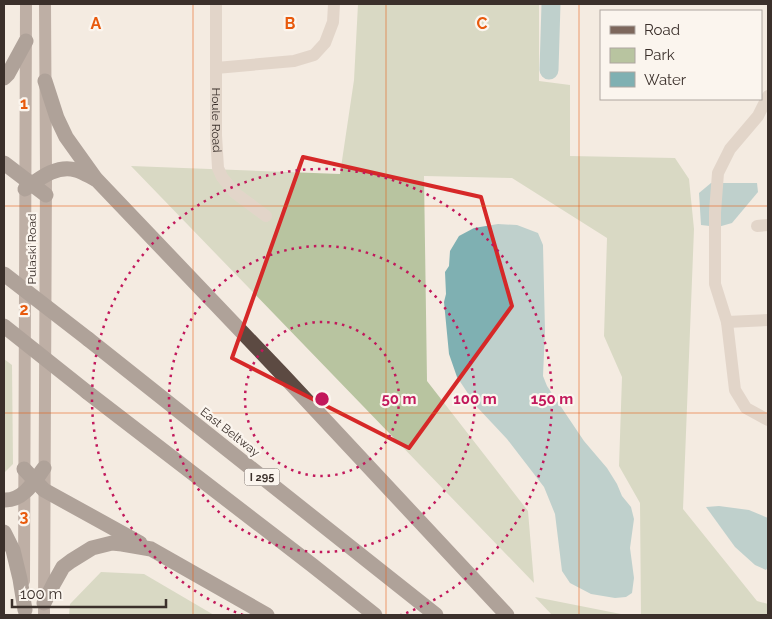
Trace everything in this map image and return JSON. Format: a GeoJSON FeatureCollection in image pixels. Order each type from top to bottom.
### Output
{"type":"FeatureCollection","features":[{"type":"Feature","properties":{"kind":"highway"},"geometry":{"type":"LineString","coordinates":[[4,78],[26,41]]}},
{"type":"Feature","properties":{"kind":"highway"},"geometry":{"type":"LineString","coordinates":[[45,81],[57,118],[66,137],[96,179],[282,374],[507,615]]}},
{"type":"Feature","properties":{"kind":"highway"},"geometry":{"type":"LineString","coordinates":[[4,163],[27,184],[46,195]]}},
{"type":"Feature","properties":{"kind":"highway"},"geometry":{"type":"LineString","coordinates":[[27,184],[46,174],[63,169],[75,169],[96,179]]}},
{"type":"Feature","properties":{"kind":"highway","name":"East Beltway"},"geometry":{"type":"LineString","coordinates":[[4,274],[436,615]]}},
{"type":"Feature","properties":{"kind":"highway"},"geometry":{"type":"LineString","coordinates":[[4,326],[375,615]]}},
{"type":"Feature","properties":{"kind":"highway"},"geometry":{"type":"LineString","coordinates":[[24,468],[151,549],[267,615]]}},
{"type":"Feature","properties":{"kind":"highway"},"geometry":{"type":"LineString","coordinates":[[4,500],[11,500],[24,493],[41,480]]}},
{"type":"Feature","properties":{"kind":"highway"},"geometry":{"type":"LineString","coordinates":[[4,532],[13,550],[20,580],[24,613]]}},
{"type":"Feature","properties":{"kind":"highway"},"geometry":{"type":"LineString","coordinates":[[44,609],[54,583],[63,568],[83,553],[92,548],[112,543],[151,549]]}},
{"type":"Feature","properties":{"kind":"main road","name":"Pulaski Road"},"geometry":{"type":"LineString","coordinates":[[24,613],[27,184],[26,4]]}},
{"type":"Feature","properties":{"kind":"main road","name":"Pulaski Road"},"geometry":{"type":"LineString","coordinates":[[44,609],[41,480],[46,195],[45,4]]}},
{"type":"Feature","properties":{"kind":"street","name":"Houle Road"},"geometry":{"type":"LineString","coordinates":[[216,4],[216,135],[218,168],[222,177],[235,193],[266,216]]}},
{"type":"Feature","properties":{"kind":"street"},"geometry":{"type":"LineString","coordinates":[[216,68],[294,61],[314,56],[324,42],[333,22],[334,4]]}},
{"type":"Feature","properties":{"kind":"street"},"geometry":{"type":"LineString","coordinates":[[768,96],[758,116],[730,149],[718,174],[715,212],[715,284],[727,322],[735,390],[746,408],[768,420]]}},
{"type":"Feature","properties":{"kind":"street"},"geometry":{"type":"LineString","coordinates":[[727,322],[768,320]]}},
{"type":"Feature","properties":{"kind":"highlighted area"},"geometry":{"type":"Polygon","coordinates":[[[303,157],[481,197],[512,306],[409,448],[232,358],[303,157]]]}},
{"type":"Feature","properties":{"kind":"green space"},"geometry":{"type":"Polygon","coordinates":[[[358,4],[539,4],[539,81],[570,85],[570,156],[675,158],[689,179],[694,229],[683,509],[757,601],[768,604],[768,615],[641,615],[640,503],[619,466],[622,377],[604,336],[607,238],[512,178],[424,176],[427,381],[528,511],[534,583],[131,166],[340,174],[354,80],[358,4]]]}},
{"type":"Feature","properties":{"kind":"green space"},"geometry":{"type":"Polygon","coordinates":[[[4,359],[12,365],[13,464],[4,473],[4,359]]]}},
{"type":"Feature","properties":{"kind":"green space"},"geometry":{"type":"Polygon","coordinates":[[[101,572],[144,574],[214,615],[69,615],[70,604],[101,572]]]}},
{"type":"Feature","properties":{"kind":"green space"},"geometry":{"type":"Polygon","coordinates":[[[535,597],[626,615],[552,615],[535,597]]]}},
{"type":"Feature","properties":{"kind":"water"},"geometry":{"type":"Polygon","coordinates":[[[711,183],[757,183],[758,192],[732,223],[718,227],[701,225],[699,193],[711,183]]]}},
{"type":"Feature","properties":{"kind":"water"},"geometry":{"type":"Polygon","coordinates":[[[498,224],[517,225],[538,233],[543,245],[545,330],[543,376],[547,386],[584,441],[607,468],[622,496],[631,507],[634,519],[630,548],[634,578],[632,593],[626,597],[615,598],[591,594],[570,583],[562,571],[555,514],[544,487],[507,439],[477,407],[457,377],[449,354],[444,302],[446,294],[445,272],[449,266],[450,251],[459,236],[474,228],[498,224]]]}},
{"type":"Feature","properties":{"kind":"water"},"geometry":{"type":"Polygon","coordinates":[[[719,506],[749,510],[768,518],[768,567],[766,570],[755,565],[735,547],[706,507],[719,506]]]}},
{"type":"Feature","properties":{"kind":"waterway"},"geometry":{"type":"LineString","coordinates":[[549,70],[551,4]]}}]}
